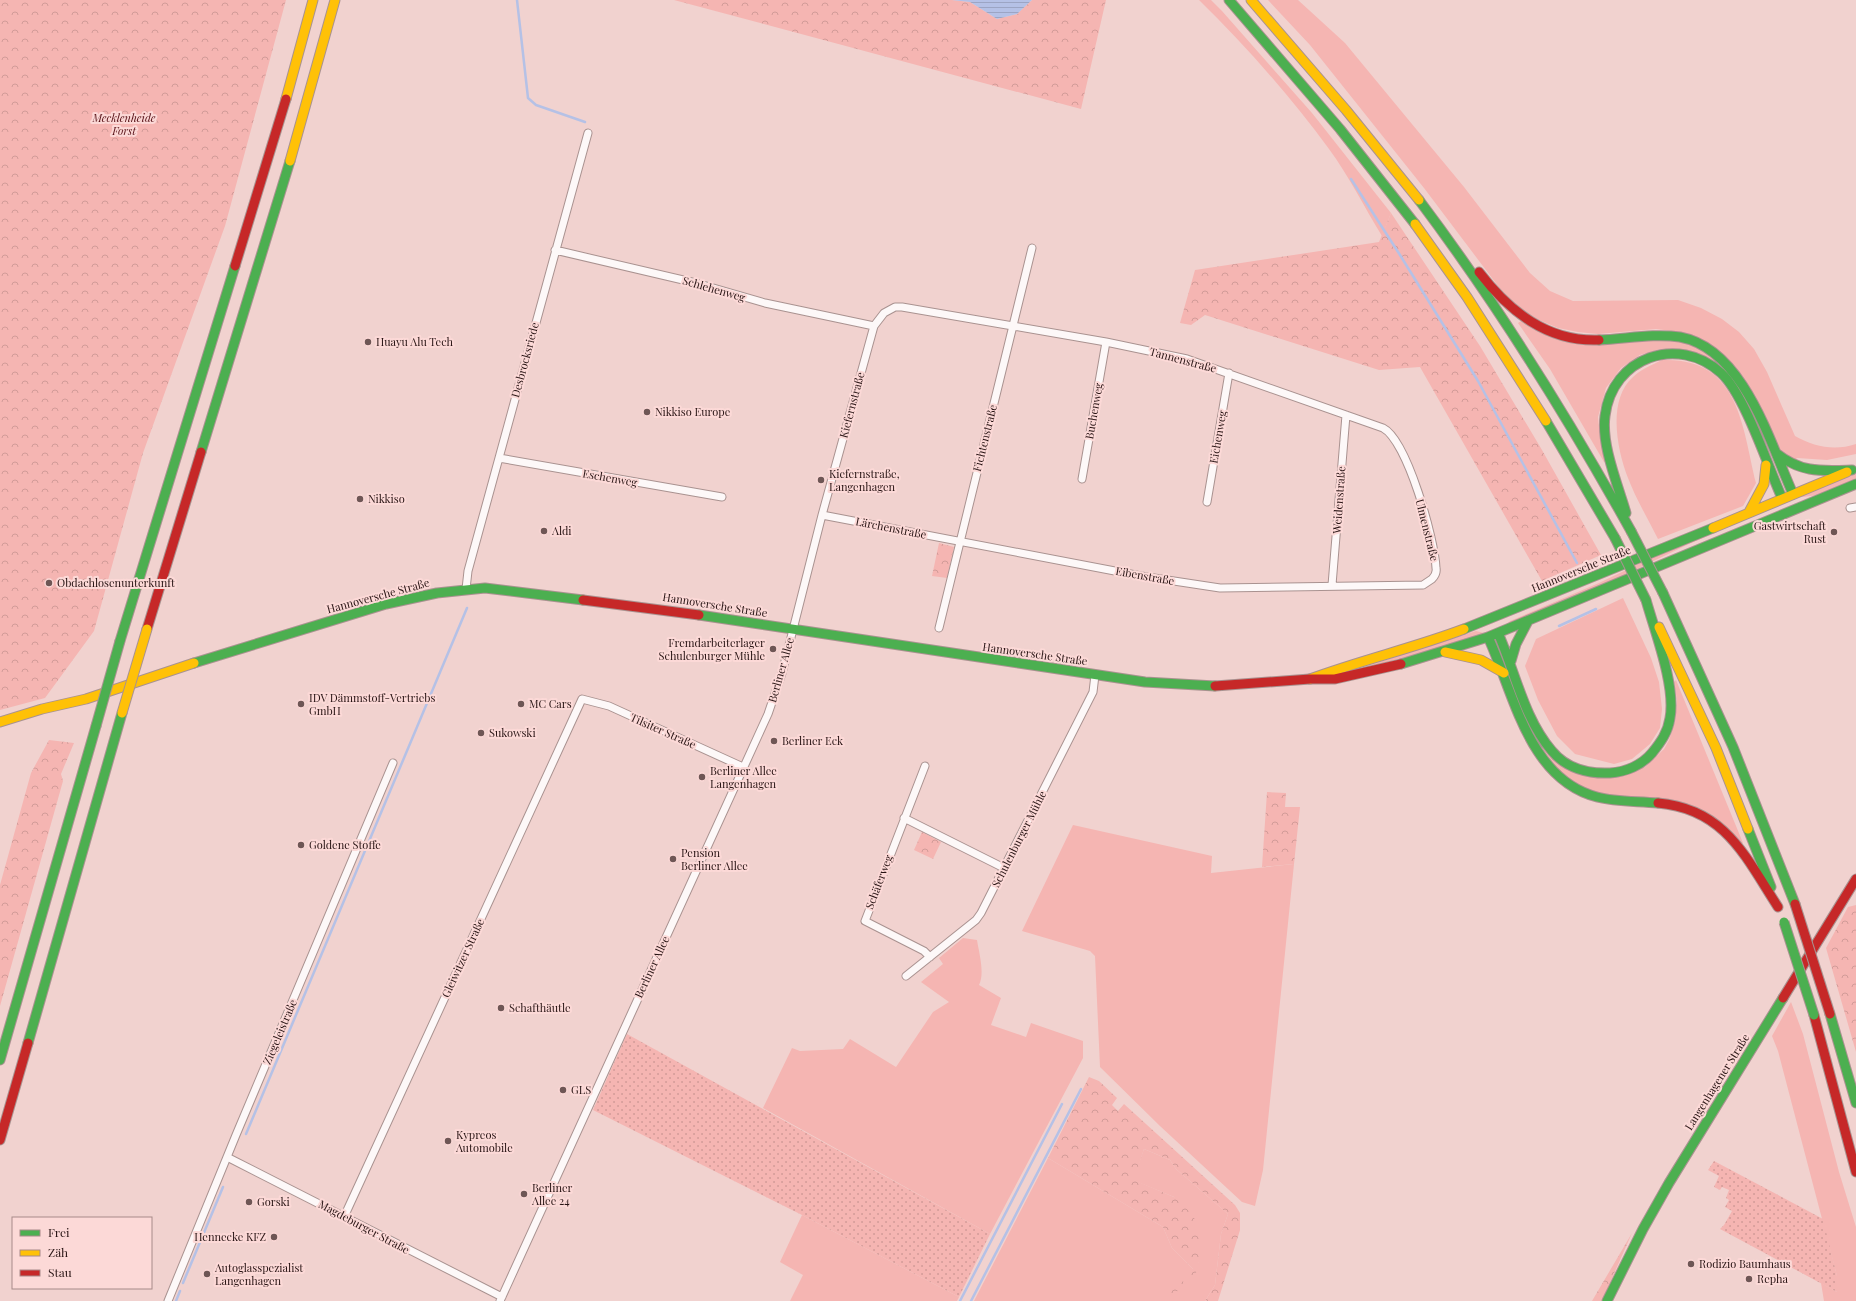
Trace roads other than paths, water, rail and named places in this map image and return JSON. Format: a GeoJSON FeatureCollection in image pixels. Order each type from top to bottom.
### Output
{"type":"FeatureCollection","features":[{"type":"Feature","properties":{"kind":"main road"},"geometry":{"type":"LineString","coordinates":[[0,1060],[120,641],[280,118],[313,0]]}},
{"type":"Feature","properties":{"kind":"main road"},"geometry":{"type":"LineString","coordinates":[[0,1140],[122,713],[283,187],[335,0]]}},
{"type":"Feature","properties":{"kind":"main road"},"geometry":{"type":"LineString","coordinates":[[1229,0],[1290,68],[1374,171],[1443,263],[1488,328],[1550,426],[1615,538],[1685,678],[1747,824],[1784,922],[1814,1015],[1856,1172]]}},
{"type":"Feature","properties":{"kind":"main road"},"geometry":{"type":"LineString","coordinates":[[1251,0],[1302,56],[1437,224],[1503,320],[1566,419],[1631,532],[1663,593],[1732,742],[1762,814],[1795,904],[1830,1014],[1856,1103]]}},
{"type":"Feature","properties":{"kind":"main road"},"geometry":{"type":"LineString","coordinates":[[1437,224],[1452,234],[1485,279],[1517,314],[1555,335],[1576,340],[1598,340],[1656,335],[1678,336],[1697,342],[1714,352],[1729,366],[1740,380],[1750,397],[1793,494],[1795,510]]}},
{"type":"Feature","properties":{"kind":"main road"},"geometry":{"type":"LineString","coordinates":[[1631,532],[1608,444],[1605,416],[1612,390],[1626,372],[1642,360],[1661,353],[1691,354],[1708,362],[1722,374],[1733,387],[1782,498],[1795,510]]}},
{"type":"Feature","properties":{"kind":"main road"},"geometry":{"type":"LineString","coordinates":[[1773,451],[1783,460],[1800,469],[1854,469]]}},
{"type":"Feature","properties":{"kind":"main road"},"geometry":{"type":"LineString","coordinates":[[1749,512],[1764,486],[1767,470],[1765,457]]}},
{"type":"Feature","properties":{"kind":"main road","name":"Hannoversche Straße"},"geometry":{"type":"LineString","coordinates":[[1310,679],[1344,666],[1440,638],[1487,620],[1854,469]]}},
{"type":"Feature","properties":{"kind":"main road","name":"Hannoversche Straße"},"geometry":{"type":"LineString","coordinates":[[0,722],[42,709],[86,699],[127,684],[386,604],[437,593],[485,588],[662,609],[1095,676],[1145,682],[1196,686],[1250,685],[1347,677],[1445,652],[1488,637],[1856,484]]}},
{"type":"Feature","properties":{"kind":"main road"},"geometry":{"type":"LineString","coordinates":[[1487,620],[1498,633],[1511,661],[1535,725],[1553,752],[1564,762],[1586,772],[1612,773],[1626,770],[1639,764],[1656,749],[1668,727],[1672,709],[1669,680],[1646,600]]}},
{"type":"Feature","properties":{"kind":"main road"},"geometry":{"type":"LineString","coordinates":[[1487,620],[1488,637],[1526,729],[1544,761],[1562,781],[1584,795],[1590,797],[1609,801],[1652,803],[1684,807],[1704,815],[1727,832],[1778,907]]}},
{"type":"Feature","properties":{"kind":"main road"},"geometry":{"type":"LineString","coordinates":[[1511,661],[1516,644],[1528,621]]}},
{"type":"Feature","properties":{"kind":"main road"},"geometry":{"type":"LineString","coordinates":[[1445,652],[1481,660],[1504,673]]}},
{"type":"Feature","properties":{"kind":"main road","name":"Langenhagener Straße"},"geometry":{"type":"LineString","coordinates":[[1607,1301],[1636,1242],[1669,1183],[1856,879]]}},
{"type":"Feature","properties":{"kind":"street","name":"Desbrocksriede"},"geometry":{"type":"LineString","coordinates":[[466,589],[468,571],[588,133]]}},
{"type":"Feature","properties":{"kind":"street","name":"Fichtenstraße"},"geometry":{"type":"LineString","coordinates":[[939,628],[1032,248]]}},
{"type":"Feature","properties":{"kind":"street","name":"Schlehenweg"},"geometry":{"type":"LineString","coordinates":[[555,250],[696,283],[765,304],[874,326]]}},
{"type":"Feature","properties":{"kind":"street","name":"Kiefernstraße"},"geometry":{"type":"LineString","coordinates":[[793,629],[822,515],[874,326],[884,313],[895,307],[902,307],[1014,326]]}},
{"type":"Feature","properties":{"kind":"street","name":"Tannenstraße"},"geometry":{"type":"LineString","coordinates":[[1014,326],[1106,342],[1187,359],[1346,414]]}},
{"type":"Feature","properties":{"kind":"street","name":"Buchenweg"},"geometry":{"type":"LineString","coordinates":[[1082,479],[1106,342]]}},
{"type":"Feature","properties":{"kind":"street","name":"Eichenweg"},"geometry":{"type":"LineString","coordinates":[[1207,502],[1229,373]]}},
{"type":"Feature","properties":{"kind":"street","name":"Ulmenstraße"},"geometry":{"type":"LineString","coordinates":[[1332,585],[1423,585],[1432,579],[1436,568],[1425,516],[1416,484],[1395,439],[1389,431],[1346,414]]}},
{"type":"Feature","properties":{"kind":"street","name":"Weidenstraße"},"geometry":{"type":"LineString","coordinates":[[1332,585],[1346,414]]}},
{"type":"Feature","properties":{"kind":"street","name":"Eschenweg"},"geometry":{"type":"LineString","coordinates":[[499,458],[722,497]]}},
{"type":"Feature","properties":{"kind":"street","name":"Lärchenstraße"},"geometry":{"type":"LineString","coordinates":[[822,515],[960,542]]}},
{"type":"Feature","properties":{"kind":"street","name":"Eibenstraße"},"geometry":{"type":"LineString","coordinates":[[960,542],[1141,576],[1220,588],[1332,585]]}},
{"type":"Feature","properties":{"kind":"street","name":"Berliner Allee"},"geometry":{"type":"LineString","coordinates":[[501,1299],[768,714],[782,673],[793,629]]}},
{"type":"Feature","properties":{"kind":"street","name":"Schulenburger Mühle"},"geometry":{"type":"LineString","coordinates":[[906,976],[976,920],[1093,692],[1095,676]]}},
{"type":"Feature","properties":{"kind":"street","name":"Tilsiter Straße"},"geometry":{"type":"LineString","coordinates":[[582,699],[609,706],[743,767]]}},
{"type":"Feature","properties":{"kind":"street","name":"Gleiwitzer Straße"},"geometry":{"type":"LineString","coordinates":[[344,1217],[582,699]]}},
{"type":"Feature","properties":{"kind":"street","name":"Ziegeleistraße"},"geometry":{"type":"LineString","coordinates":[[168,1301],[393,763]]}},
{"type":"Feature","properties":{"kind":"street","name":"Schäferweg"},"geometry":{"type":"LineString","coordinates":[[925,766],[864,921],[924,951],[930,957]]}},
{"type":"Feature","properties":{"kind":"street"},"geometry":{"type":"LineString","coordinates":[[904,818],[1004,868]]}},
{"type":"Feature","properties":{"kind":"street","name":"Magdeburger Straße"},"geometry":{"type":"LineString","coordinates":[[227,1157],[501,1299]]}},
{"type":"Feature","properties":{"kind":"water"},"geometry":{"type":"Polygon","coordinates":[[[952,0],[1032,0],[1017,14],[997,19],[970,2],[952,0]]]}},
{"type":"Feature","properties":{"kind":"waterway"},"geometry":{"type":"LineString","coordinates":[[517,0],[528,98],[536,105],[585,122]]}},
{"type":"Feature","properties":{"kind":"waterway"},"geometry":{"type":"LineString","coordinates":[[1351,179],[1478,381],[1577,563]]}},
{"type":"Feature","properties":{"kind":"waterway"},"geometry":{"type":"LineString","coordinates":[[246,1134],[467,608]]}},
{"type":"Feature","properties":{"kind":"waterway"},"geometry":{"type":"LineString","coordinates":[[1559,626],[1596,609]]}},
{"type":"Feature","properties":{"kind":"waterway"},"geometry":{"type":"LineString","coordinates":[[971,1301],[1081,1089]]}},
{"type":"Feature","properties":{"kind":"waterway"},"geometry":{"type":"LineString","coordinates":[[960,1301],[1062,1104]]}},
{"type":"Feature","properties":{"kind":"waterway"},"geometry":{"type":"LineString","coordinates":[[183,1283],[223,1187]]}},
{"type":"Feature","properties":{"kind":"waterway"},"geometry":{"type":"LineString","coordinates":[[176,1301],[180,1291]]}},
{"type":"Feature","properties":{"kind":"place","name":"Huayu Alu Tech"},"geometry":{"type":"Point","coordinates":[368,342]}},
{"type":"Feature","properties":{"kind":"place","name":"Nikkiso Europe"},"geometry":{"type":"Point","coordinates":[647,412]}},
{"type":"Feature","properties":{"kind":"place","name":"Kiefernstraße, Langenhagen"},"geometry":{"type":"Point","coordinates":[821,480]}},
{"type":"Feature","properties":{"kind":"place","name":"Nikkiso"},"geometry":{"type":"Point","coordinates":[360,499]}},
{"type":"Feature","properties":{"kind":"place","name":"Aldi"},"geometry":{"type":"Point","coordinates":[544,531]}},
{"type":"Feature","properties":{"kind":"place","name":"Gastwirtschaft Rust"},"geometry":{"type":"Point","coordinates":[1834,532]}},
{"type":"Feature","properties":{"kind":"place","name":"Obdachlosenunterkunft"},"geometry":{"type":"Point","coordinates":[49,583]}},
{"type":"Feature","properties":{"kind":"place","name":"Fremdarbeiterlager Schulenburger Mühle"},"geometry":{"type":"Point","coordinates":[773,649]}},
{"type":"Feature","properties":{"kind":"place","name":"IDV Dämmstoff-Vertriebs GmbH"},"geometry":{"type":"Point","coordinates":[301,704]}},
{"type":"Feature","properties":{"kind":"place","name":"MC Cars"},"geometry":{"type":"Point","coordinates":[521,704]}},
{"type":"Feature","properties":{"kind":"place","name":"Sukowski"},"geometry":{"type":"Point","coordinates":[481,733]}},
{"type":"Feature","properties":{"kind":"place","name":"Berliner Eck"},"geometry":{"type":"Point","coordinates":[774,741]}},
{"type":"Feature","properties":{"kind":"place","name":"Berliner Allee Langenhagen"},"geometry":{"type":"Point","coordinates":[702,777]}},
{"type":"Feature","properties":{"kind":"place","name":"Goldene Stoffe"},"geometry":{"type":"Point","coordinates":[301,845]}},
{"type":"Feature","properties":{"kind":"place","name":"Pension Berliner Allee"},"geometry":{"type":"Point","coordinates":[673,859]}},
{"type":"Feature","properties":{"kind":"place","name":"Schafthäutle"},"geometry":{"type":"Point","coordinates":[501,1008]}},
{"type":"Feature","properties":{"kind":"place","name":"GLS"},"geometry":{"type":"Point","coordinates":[563,1090]}},
{"type":"Feature","properties":{"kind":"place","name":"Kypreos Automobile"},"geometry":{"type":"Point","coordinates":[448,1141]}},
{"type":"Feature","properties":{"kind":"place","name":"Berliner Allee 24"},"geometry":{"type":"Point","coordinates":[524,1194]}},
{"type":"Feature","properties":{"kind":"place","name":"Gorski"},"geometry":{"type":"Point","coordinates":[249,1202]}},
{"type":"Feature","properties":{"kind":"place","name":"Hennecke KFZ"},"geometry":{"type":"Point","coordinates":[274,1237]}},
{"type":"Feature","properties":{"kind":"place","name":"Rodizio Baumhaus"},"geometry":{"type":"Point","coordinates":[1691,1264]}},
{"type":"Feature","properties":{"kind":"place","name":"Autoglasspezialist Langenhagen"},"geometry":{"type":"Point","coordinates":[207,1274]}},
{"type":"Feature","properties":{"kind":"place","name":"Repha"},"geometry":{"type":"Point","coordinates":[1749,1279]}},
{"type":"Feature","properties":{"kind":"park label","name":"Mecklenheide Forst"},"geometry":{"type":"Point","coordinates":[124,124]}}]}
